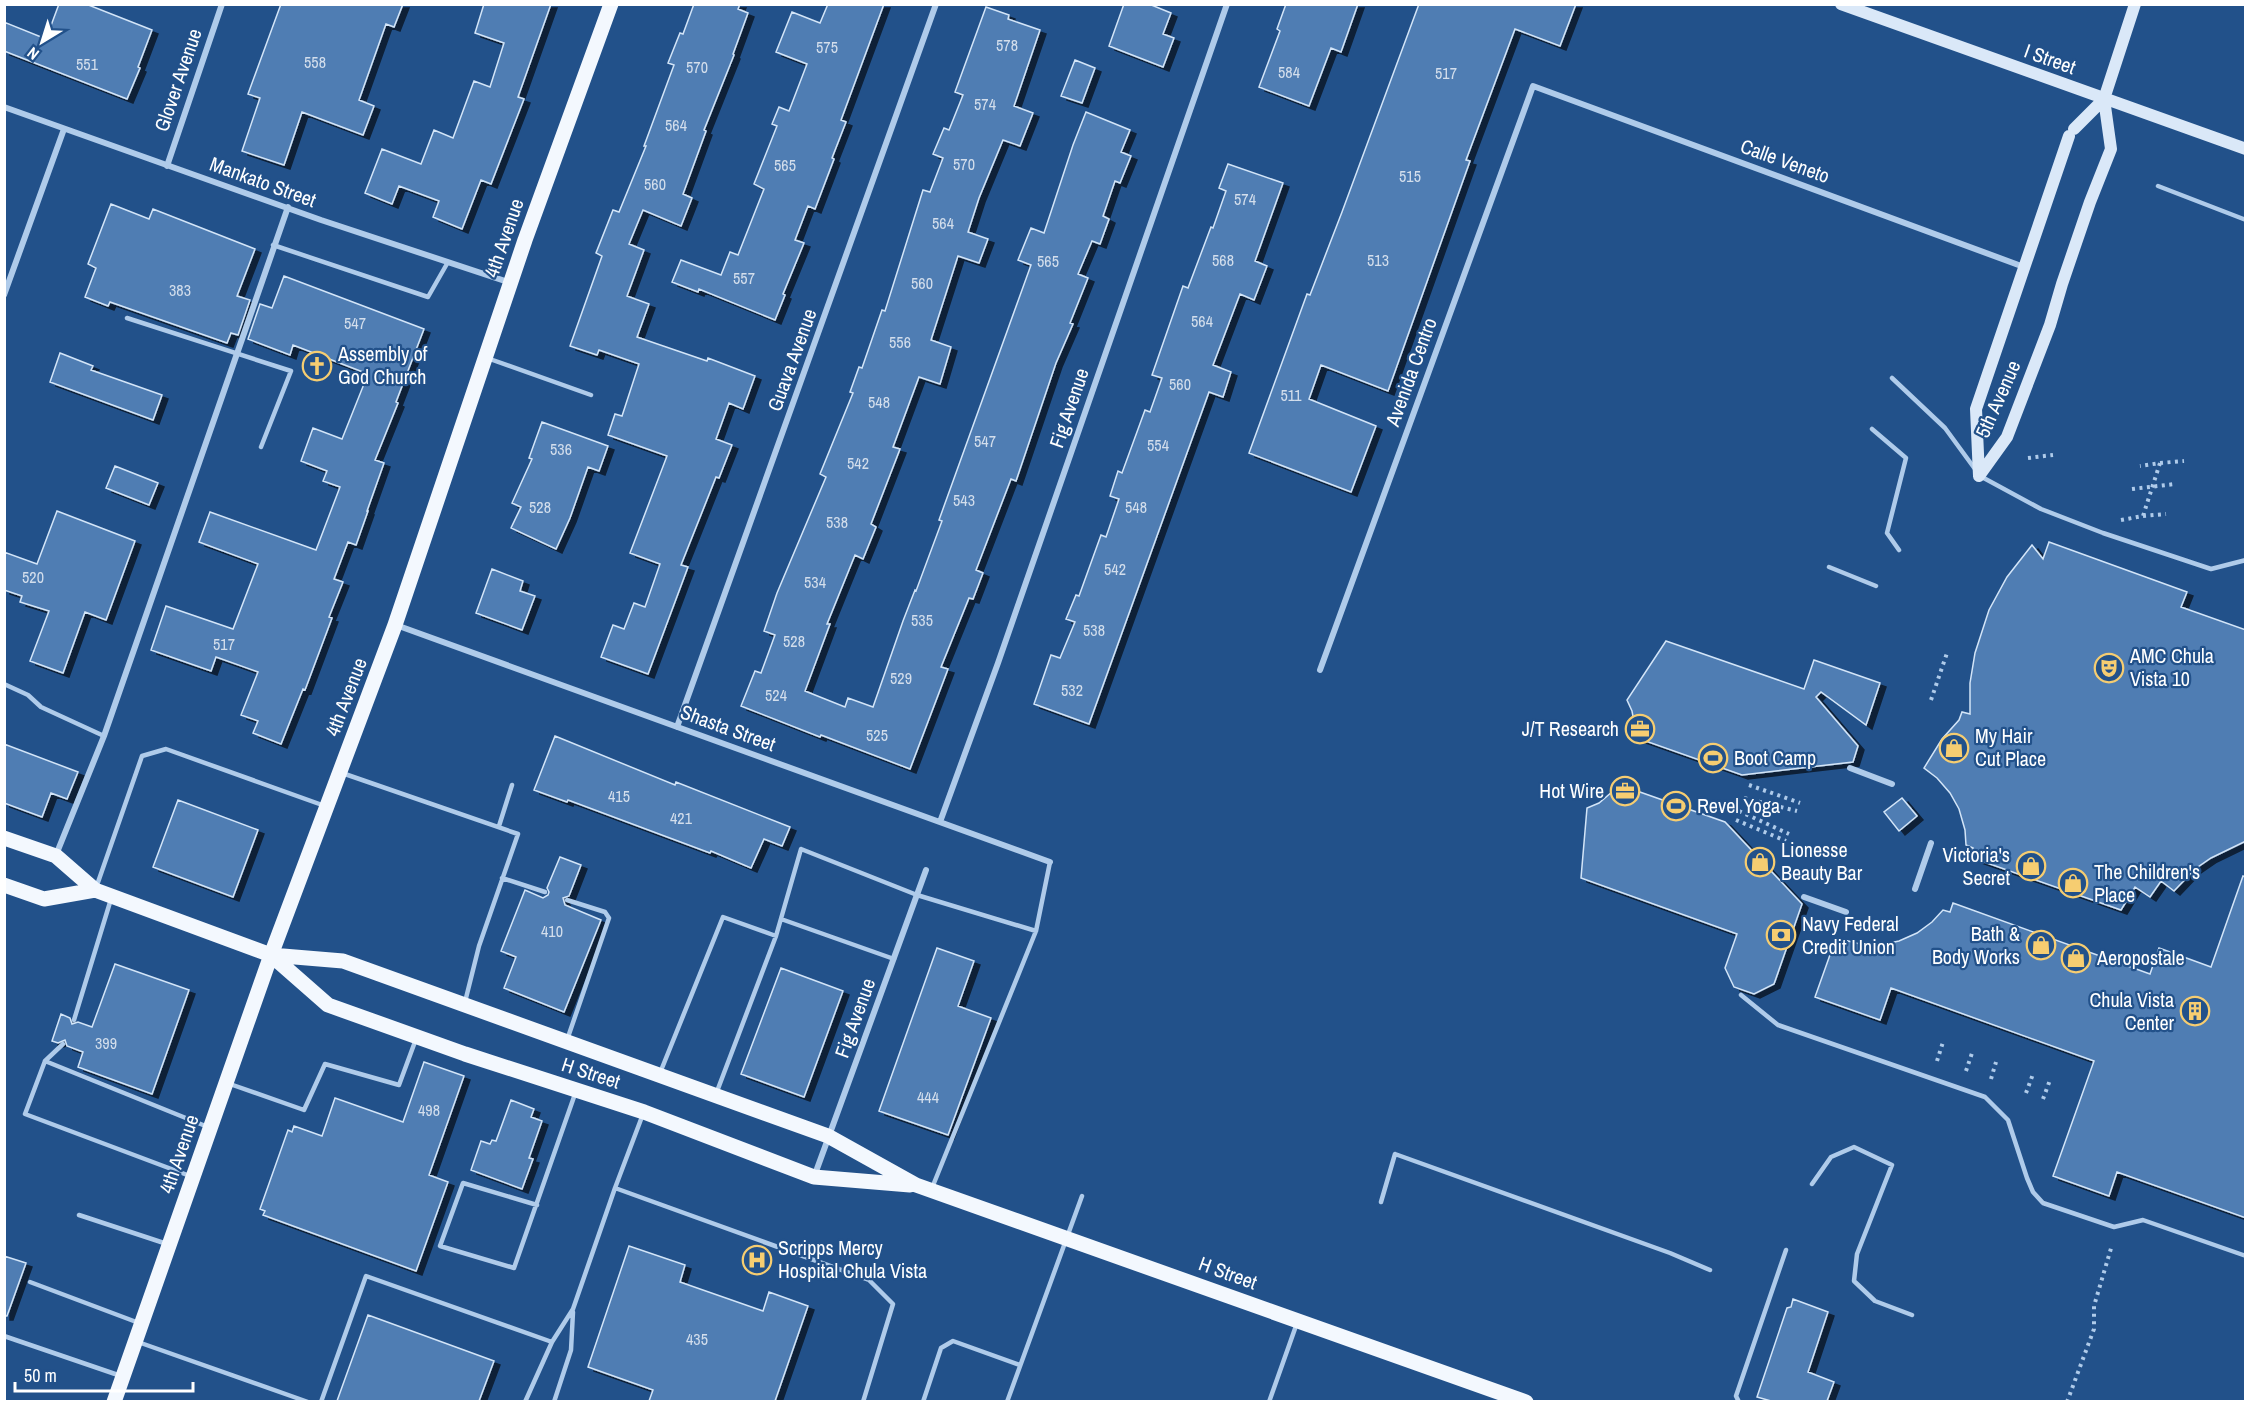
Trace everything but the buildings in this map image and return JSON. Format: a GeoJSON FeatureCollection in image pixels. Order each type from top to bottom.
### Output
{"type":"FeatureCollection","features":[{"type":"Feature","properties":{"kind":"main road","name":"4th Avenue"},"geometry":{"type":"LineString","coordinates":[[114,1401],[271,955],[395,625],[485,357],[611,4]]}},
{"type":"Feature","properties":{"kind":"main road","name":"H Street"},"geometry":{"type":"LineString","coordinates":[[4,838],[56,856],[95,890],[271,955],[343,961],[828,1136],[931,1191],[1526,1401]]}},
{"type":"Feature","properties":{"kind":"main road","name":"H Street"},"geometry":{"type":"LineString","coordinates":[[4,885],[44,899],[95,890]]}},
{"type":"Feature","properties":{"kind":"main road","name":"H Street"},"geometry":{"type":"LineString","coordinates":[[271,955],[328,1005],[644,1112],[814,1177],[916,1185]]}},
{"type":"Feature","properties":{"kind":"street","name":"Glover Avenue"},"geometry":{"type":"LineString","coordinates":[[167,166],[222,4]]}},
{"type":"Feature","properties":{"kind":"street","name":"Guava Avenue"},"geometry":{"type":"LineString","coordinates":[[677,727],[936,4]]}},
{"type":"Feature","properties":{"kind":"street","name":"Fig Avenue"},"geometry":{"type":"LineString","coordinates":[[940,822],[1227,4]]}},
{"type":"Feature","properties":{"kind":"street","name":"I Street"},"geometry":{"type":"LineString","coordinates":[[1841,4],[2246,149]]}},
{"type":"Feature","properties":{"kind":"street","name":"5th Avenue"},"geometry":{"type":"LineString","coordinates":[[1979,476],[2007,437],[2050,326],[2083,222],[2111,149],[2104,99],[2135,4]]}},
{"type":"Feature","properties":{"kind":"street","name":"Calle Veneto"},"geometry":{"type":"LineString","coordinates":[[1533,86],[2024,267]]}},
{"type":"Feature","properties":{"kind":"street","name":"Avenida Centro"},"geometry":{"type":"LineString","coordinates":[[1320,670],[1533,86]]}},
{"type":"Feature","properties":{"kind":"street","name":"5th Avenue"},"geometry":{"type":"LineString","coordinates":[[1979,476],[1977,409],[2024,267],[2072,132],[2104,99]]}},
{"type":"Feature","properties":{"kind":"street","name":"Mankato Street"},"geometry":{"type":"LineString","coordinates":[[4,107],[167,166],[511,283]]}},
{"type":"Feature","properties":{"kind":"street"},"geometry":{"type":"LineString","coordinates":[[4,295],[64,129]]}},
{"type":"Feature","properties":{"kind":"street"},"geometry":{"type":"LineString","coordinates":[[56,856],[104,736],[288,207]]}},
{"type":"Feature","properties":{"kind":"street","name":"Shasta Street"},"geometry":{"type":"LineString","coordinates":[[395,625],[1050,862]]}},
{"type":"Feature","properties":{"kind":"street"},"geometry":{"type":"LineString","coordinates":[[1850,768],[1892,784]]}},
{"type":"Feature","properties":{"kind":"street"},"geometry":{"type":"LineString","coordinates":[[1915,889],[1930,843]]}},
{"type":"Feature","properties":{"kind":"street","name":"Fig Avenue"},"geometry":{"type":"LineString","coordinates":[[814,1177],[926,870]]}},
{"type":"Feature","properties":{"kind":"street"},"geometry":{"type":"LineString","coordinates":[[1804,897],[1846,912]]}},
{"type":"Feature","properties":{"kind":"lane"},"geometry":{"type":"LineString","coordinates":[[2158,186],[2246,220]]}},
{"type":"Feature","properties":{"kind":"lane"},"geometry":{"type":"LineString","coordinates":[[273,245],[428,297],[448,262]]}},
{"type":"Feature","properties":{"kind":"lane"},"geometry":{"type":"LineString","coordinates":[[127,318],[291,371],[261,447]]}},
{"type":"Feature","properties":{"kind":"lane"},"geometry":{"type":"LineString","coordinates":[[485,357],[591,394]]}},
{"type":"Feature","properties":{"kind":"lane"},"geometry":{"type":"LineString","coordinates":[[1892,378],[1945,428],[1979,476],[2042,509],[2103,533],[2211,569],[2246,560]]}},
{"type":"Feature","properties":{"kind":"lane"},"geometry":{"type":"LineString","coordinates":[[1872,429],[1906,458],[1887,533],[1899,550]]}},
{"type":"Feature","properties":{"kind":"lane"},"geometry":{"type":"LineString","coordinates":[[1828,567],[1876,586]]}},
{"type":"Feature","properties":{"kind":"lane"},"geometry":{"type":"LineString","coordinates":[[4,684],[28,695],[41,707],[104,736]]}},
{"type":"Feature","properties":{"kind":"lane"},"geometry":{"type":"LineString","coordinates":[[95,890],[142,756],[166,749],[328,807]]}},
{"type":"Feature","properties":{"kind":"lane"},"geometry":{"type":"LineString","coordinates":[[340,773],[518,834],[479,946],[464,1005]]}},
{"type":"Feature","properties":{"kind":"lane"},"geometry":{"type":"LineString","coordinates":[[499,826],[512,785]]}},
{"type":"Feature","properties":{"kind":"lane"},"geometry":{"type":"LineString","coordinates":[[715,1096],[776,936],[801,849],[916,895],[1036,931]]}},
{"type":"Feature","properties":{"kind":"lane"},"geometry":{"type":"LineString","coordinates":[[931,1191],[1036,931],[1050,862]]}},
{"type":"Feature","properties":{"kind":"lane"},"geometry":{"type":"LineString","coordinates":[[502,878],[545,892]]}},
{"type":"Feature","properties":{"kind":"lane"},"geometry":{"type":"LineString","coordinates":[[74,1020],[112,896]]}},
{"type":"Feature","properties":{"kind":"lane"},"geometry":{"type":"LineString","coordinates":[[566,1042],[609,918],[605,912],[567,900]]}},
{"type":"Feature","properties":{"kind":"lane"},"geometry":{"type":"LineString","coordinates":[[659,1075],[723,917],[776,936]]}},
{"type":"Feature","properties":{"kind":"lane"},"geometry":{"type":"LineString","coordinates":[[780,919],[894,959]]}},
{"type":"Feature","properties":{"kind":"lane"},"geometry":{"type":"LineString","coordinates":[[1741,995],[1778,1025],[1986,1098],[2008,1120],[2027,1178],[2033,1192],[2043,1203],[2114,1227],[2143,1220],[2246,1256]]}},
{"type":"Feature","properties":{"kind":"lane"},"geometry":{"type":"LineString","coordinates":[[226,1083],[304,1110],[325,1064],[399,1085],[417,1036]]}},
{"type":"Feature","properties":{"kind":"lane"},"geometry":{"type":"LineString","coordinates":[[63,1044],[45,1061],[25,1114],[194,1177]]}},
{"type":"Feature","properties":{"kind":"lane"},"geometry":{"type":"LineString","coordinates":[[45,1061],[211,1128]]}},
{"type":"Feature","properties":{"kind":"lane"},"geometry":{"type":"LineString","coordinates":[[537,1205],[464,1183],[440,1246],[514,1268],[537,1205],[576,1090]]}},
{"type":"Feature","properties":{"kind":"lane"},"geometry":{"type":"LineString","coordinates":[[525,1401],[552,1342],[573,1309],[644,1112]]}},
{"type":"Feature","properties":{"kind":"lane"},"geometry":{"type":"LineString","coordinates":[[1812,1184],[1831,1157],[1854,1147],[1892,1165],[1857,1254],[1854,1281],[1875,1301],[1912,1315]]}},
{"type":"Feature","properties":{"kind":"lane"},"geometry":{"type":"LineString","coordinates":[[1381,1202],[1395,1154],[1670,1253],[1710,1270]]}},
{"type":"Feature","properties":{"kind":"lane"},"geometry":{"type":"LineString","coordinates":[[615,1188],[869,1280],[893,1304],[862,1401]]}},
{"type":"Feature","properties":{"kind":"lane"},"geometry":{"type":"LineString","coordinates":[[1007,1401],[1082,1196]]}},
{"type":"Feature","properties":{"kind":"lane"},"geometry":{"type":"LineString","coordinates":[[79,1215],[170,1245]]}},
{"type":"Feature","properties":{"kind":"lane"},"geometry":{"type":"LineString","coordinates":[[1739,1401],[1736,1396],[1786,1250]]}},
{"type":"Feature","properties":{"kind":"lane"},"geometry":{"type":"LineString","coordinates":[[321,1401],[366,1276],[552,1342]]}},
{"type":"Feature","properties":{"kind":"lane"},"geometry":{"type":"LineString","coordinates":[[30,1282],[142,1324]]}},
{"type":"Feature","properties":{"kind":"lane"},"geometry":{"type":"LineString","coordinates":[[554,1401],[571,1350],[573,1309]]}},
{"type":"Feature","properties":{"kind":"lane"},"geometry":{"type":"LineString","coordinates":[[1269,1401],[1298,1321]]}},
{"type":"Feature","properties":{"kind":"lane"},"geometry":{"type":"LineString","coordinates":[[4,1336],[123,1377]]}},
{"type":"Feature","properties":{"kind":"lane"},"geometry":{"type":"LineString","coordinates":[[922,1401],[941,1348],[953,1341],[1020,1365]]}},
{"type":"Feature","properties":{"kind":"lane"},"geometry":{"type":"LineString","coordinates":[[135,1342],[308,1401]]}},
{"type":"Feature","properties":{"kind":"path"},"geometry":{"type":"LineString","coordinates":[[2028,458],[2053,455]]}},
{"type":"Feature","properties":{"kind":"path"},"geometry":{"type":"LineString","coordinates":[[2140,466],[2184,461]]}},
{"type":"Feature","properties":{"kind":"path"},"geometry":{"type":"LineString","coordinates":[[2143,516],[2160,463]]}},
{"type":"Feature","properties":{"kind":"path"},"geometry":{"type":"LineString","coordinates":[[2132,489],[2175,484]]}},
{"type":"Feature","properties":{"kind":"path"},"geometry":{"type":"LineString","coordinates":[[2121,520],[2166,514]]}},
{"type":"Feature","properties":{"kind":"path"},"geometry":{"type":"LineString","coordinates":[[1931,699],[1947,654]]}},
{"type":"Feature","properties":{"kind":"path"},"geometry":{"type":"LineString","coordinates":[[1749,785],[1800,803]]}},
{"type":"Feature","properties":{"kind":"path"},"geometry":{"type":"LineString","coordinates":[[1744,798],[1797,812]]}},
{"type":"Feature","properties":{"kind":"path"},"geometry":{"type":"LineString","coordinates":[[1739,811],[1789,834]]}},
{"type":"Feature","properties":{"kind":"path"},"geometry":{"type":"LineString","coordinates":[[1736,820],[1786,841]]}},
{"type":"Feature","properties":{"kind":"path"},"geometry":{"type":"LineString","coordinates":[[1937,1061],[1943,1042]]}},
{"type":"Feature","properties":{"kind":"path"},"geometry":{"type":"LineString","coordinates":[[1966,1071],[1971,1053]]}},
{"type":"Feature","properties":{"kind":"path"},"geometry":{"type":"LineString","coordinates":[[1991,1079],[1996,1062]]}},
{"type":"Feature","properties":{"kind":"path"},"geometry":{"type":"LineString","coordinates":[[2026,1093],[2033,1074]]}},
{"type":"Feature","properties":{"kind":"path"},"geometry":{"type":"LineString","coordinates":[[2043,1099],[2050,1080]]}},
{"type":"Feature","properties":{"kind":"path"},"geometry":{"type":"LineString","coordinates":[[2067,1401],[2094,1329],[2094,1306],[2112,1245]]}},
{"type":"Feature","properties":{"kind":"place","name":"Assembly of God Church"},"geometry":{"type":"Point","coordinates":[317,366]}},
{"type":"Feature","properties":{"kind":"place","name":"AMC Chula Vista 10"},"geometry":{"type":"Point","coordinates":[2109,668]}},
{"type":"Feature","properties":{"kind":"place","name":"J/T Research"},"geometry":{"type":"Point","coordinates":[1640,729]}},
{"type":"Feature","properties":{"kind":"place","name":"My Hair Cut Place"},"geometry":{"type":"Point","coordinates":[1954,748]}},
{"type":"Feature","properties":{"kind":"place","name":"Boot Camp"},"geometry":{"type":"Point","coordinates":[1713,758]}},
{"type":"Feature","properties":{"kind":"place","name":"Hot Wire"},"geometry":{"type":"Point","coordinates":[1625,791]}},
{"type":"Feature","properties":{"kind":"place","name":"Revel Yoga"},"geometry":{"type":"Point","coordinates":[1676,806]}},
{"type":"Feature","properties":{"kind":"place","name":"Lionesse Beauty Bar"},"geometry":{"type":"Point","coordinates":[1760,862]}},
{"type":"Feature","properties":{"kind":"place","name":"Victoria's Secret"},"geometry":{"type":"Point","coordinates":[2031,866]}},
{"type":"Feature","properties":{"kind":"place","name":"The Children's Place"},"geometry":{"type":"Point","coordinates":[2073,883]}},
{"type":"Feature","properties":{"kind":"place","name":"Navy Federal Credit Union"},"geometry":{"type":"Point","coordinates":[1781,935]}},
{"type":"Feature","properties":{"kind":"place","name":"Bath & Body Works"},"geometry":{"type":"Point","coordinates":[2041,945]}},
{"type":"Feature","properties":{"kind":"place","name":"Aeropostale"},"geometry":{"type":"Point","coordinates":[2076,958]}},
{"type":"Feature","properties":{"kind":"place","name":"Chula Vista Center"},"geometry":{"type":"Point","coordinates":[2195,1011]}},
{"type":"Feature","properties":{"kind":"place","name":"Scripps Mercy Hospital Chula Vista"},"geometry":{"type":"Point","coordinates":[757,1260]}}]}
